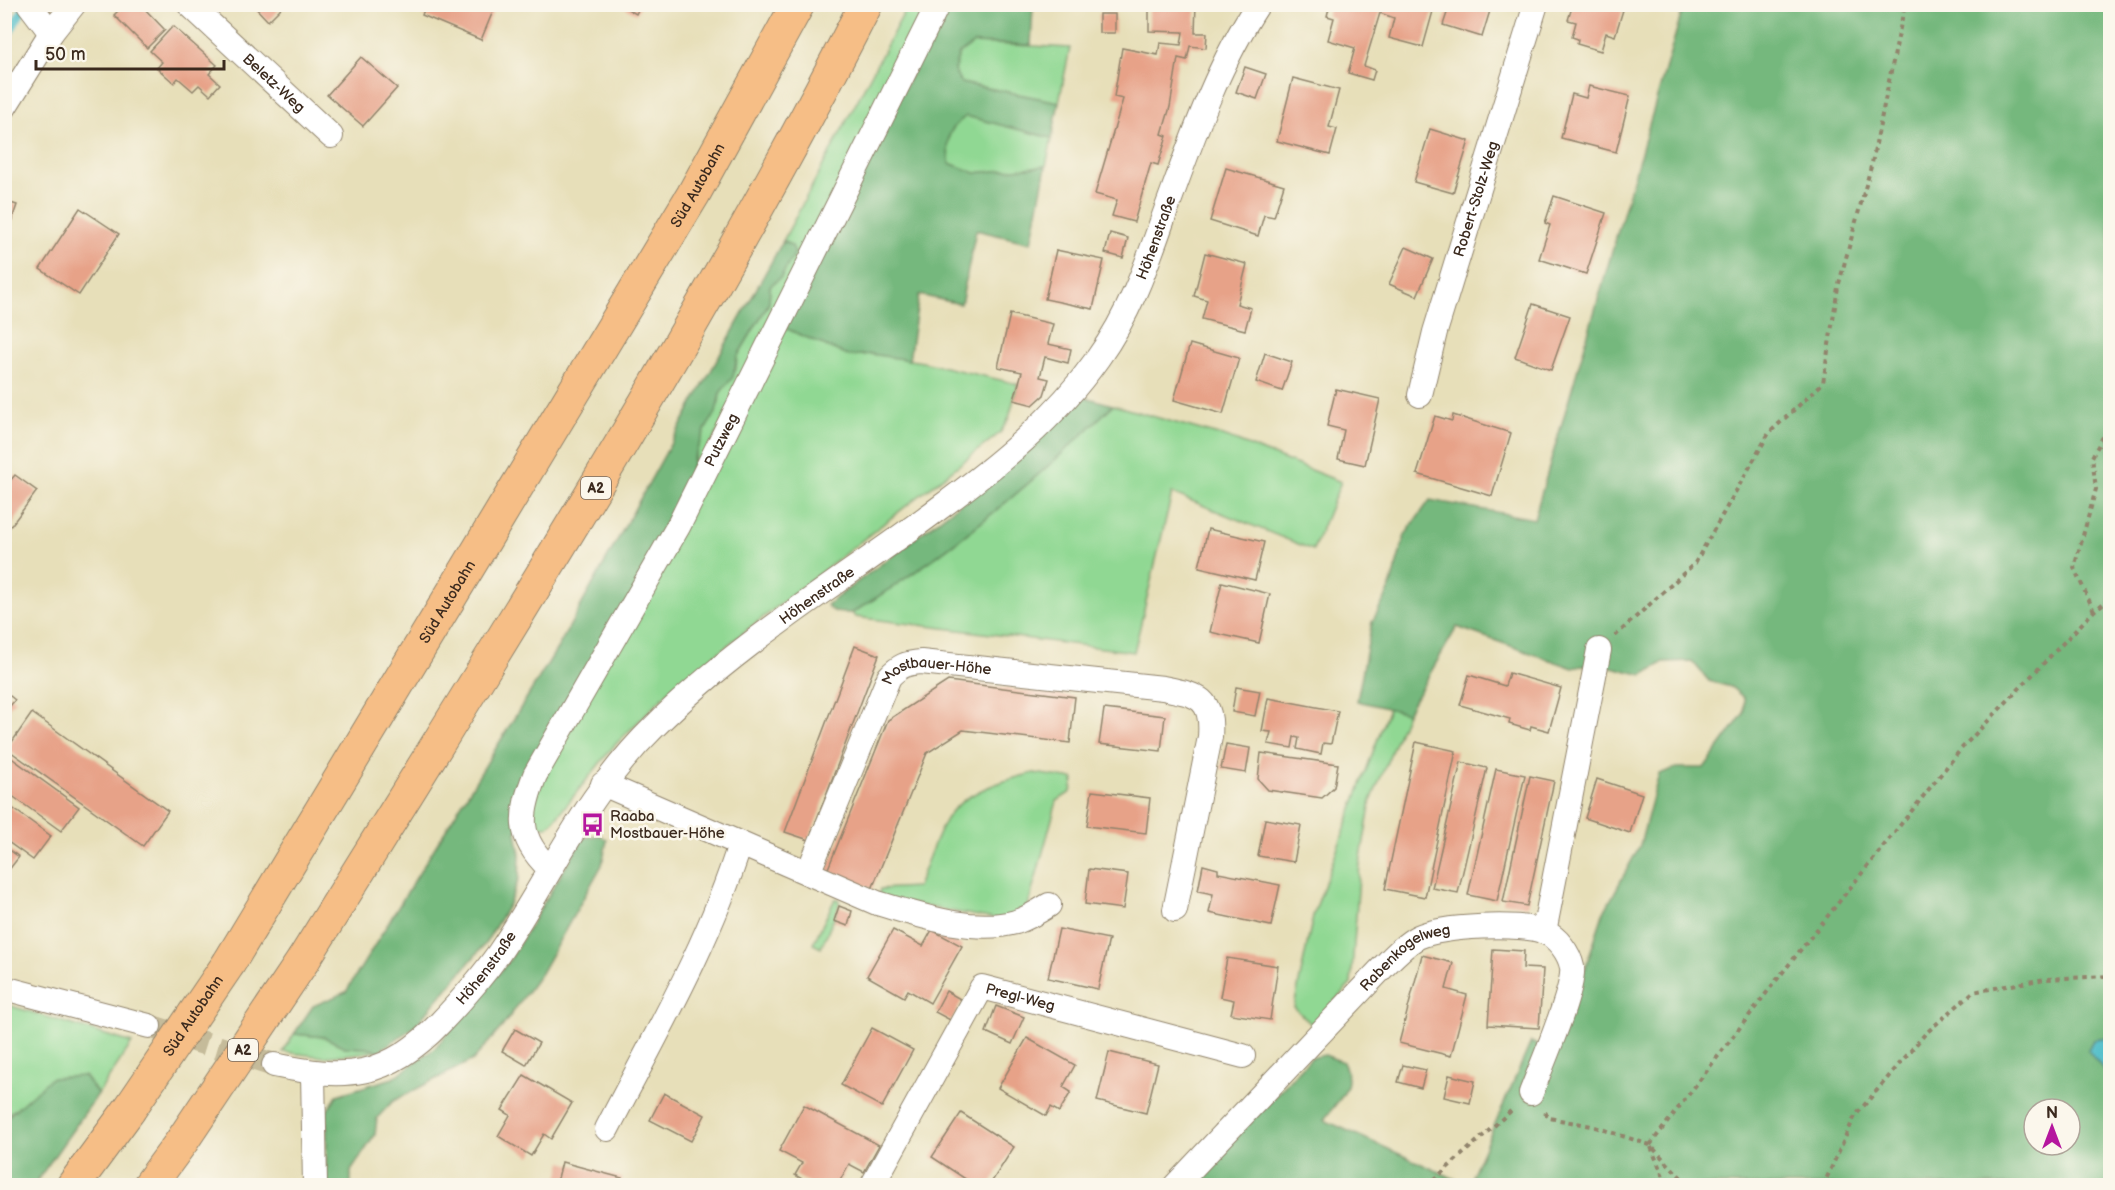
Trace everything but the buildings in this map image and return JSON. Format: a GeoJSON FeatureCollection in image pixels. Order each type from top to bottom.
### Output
{"type":"FeatureCollection","features":[{"type":"Feature","properties":{"kind":"highway","name":"Süd Autobahn"},"geometry":{"type":"LineString","coordinates":[[74,1185],[129,1110],[229,963],[693,195],[798,4]]}},
{"type":"Feature","properties":{"kind":"highway","name":"A2"},"geometry":{"type":"LineString","coordinates":[[149,1185],[182,1141],[304,959],[593,494],[732,250],[866,4]]}},
{"type":"Feature","properties":{"kind":"street"},"geometry":{"type":"LineString","coordinates":[[4,108],[51,33],[74,4]]}},
{"type":"Feature","properties":{"kind":"street","name":"Beletz-Weg"},"geometry":{"type":"LineString","coordinates":[[189,4],[331,136]]}},
{"type":"Feature","properties":{"kind":"street","name":"Putzweg"},"geometry":{"type":"LineString","coordinates":[[549,868],[536,856],[524,830],[523,815],[526,799],[535,775],[679,525],[938,4]]}},
{"type":"Feature","properties":{"kind":"street","name":"Höhenstraße"},"geometry":{"type":"LineString","coordinates":[[274,1065],[313,1073],[345,1075],[387,1065],[425,1039],[454,1008],[498,953],[603,784],[653,728],[711,676],[802,606],[872,559],[988,473],[1057,409],[1096,361],[1133,299],[1210,96],[1258,4]]}},
{"type":"Feature","properties":{"kind":"street","name":"Robert-Stolz-Weg"},"geometry":{"type":"LineString","coordinates":[[1420,395],[1435,332],[1536,4]]}},
{"type":"Feature","properties":{"kind":"street"},"geometry":{"type":"LineString","coordinates":[[30,6],[51,33]]}},
{"type":"Feature","properties":{"kind":"street"},"geometry":{"type":"LineString","coordinates":[[1531,1093],[1569,990],[1572,974],[1566,952],[1544,932],[1599,650]]}},
{"type":"Feature","properties":{"kind":"street","name":"Mostbauer-Höhe"},"geometry":{"type":"LineString","coordinates":[[808,873],[889,677],[898,667],[921,662],[1163,688],[1186,693],[1205,705],[1211,716],[1210,737],[1175,910]]}},
{"type":"Feature","properties":{"kind":"street"},"geometry":{"type":"LineString","coordinates":[[603,784],[877,903],[951,921],[1000,925],[1028,918],[1050,905]]}},
{"type":"Feature","properties":{"kind":"street"},"geometry":{"type":"LineString","coordinates":[[607,1128],[691,966],[719,903],[740,844]]}},
{"type":"Feature","properties":{"kind":"street","name":"Rabenkogelweg"},"geometry":{"type":"LineString","coordinates":[[1174,1185],[1264,1094],[1359,991],[1410,943],[1436,932],[1504,927],[1544,932]]}},
{"type":"Feature","properties":{"kind":"street","name":"Pregl-Weg"},"geometry":{"type":"LineString","coordinates":[[872,1185],[982,987],[1243,1056]]}},
{"type":"Feature","properties":{"kind":"street"},"geometry":{"type":"LineString","coordinates":[[4,988],[149,1026]]}},
{"type":"Feature","properties":{"kind":"street"},"geometry":{"type":"LineString","coordinates":[[313,1073],[315,1185]]}},
{"type":"Feature","properties":{"kind":"path"},"geometry":{"type":"LineString","coordinates":[[1599,650],[1695,563],[1769,432],[1823,383],[1838,287],[1872,163],[1905,4]]}},
{"type":"Feature","properties":{"kind":"path"},"geometry":{"type":"LineString","coordinates":[[2094,611],[2074,568],[2096,489],[2092,457],[2110,424]]}},
{"type":"Feature","properties":{"kind":"path"},"geometry":{"type":"LineString","coordinates":[[1650,1145],[1771,987],[1961,748],[2094,611],[2110,598]]}},
{"type":"Feature","properties":{"kind":"path"},"geometry":{"type":"LineString","coordinates":[[1823,1185],[1855,1116],[1925,1034],[1973,992],[2045,980],[2110,976]]}},
{"type":"Feature","properties":{"kind":"path"},"geometry":{"type":"LineString","coordinates":[[1427,1185],[1531,1093],[1548,1118],[1592,1126],[1650,1145],[1689,1185]]}},
{"type":"Feature","properties":{"kind":"path"},"geometry":{"type":"LineString","coordinates":[[1650,1145],[1667,1185]]}},
{"type":"Feature","properties":{"kind":"green space"},"geometry":{"type":"Polygon","coordinates":[[[908,5],[930,5],[692,483],[690,475],[698,445],[719,403],[720,393],[736,369],[737,357],[769,303],[770,286],[781,277],[792,246],[783,241],[908,5]]]}},
{"type":"Feature","properties":{"kind":"green space"},"geometry":{"type":"Polygon","coordinates":[[[946,5],[1033,5],[1031,45],[974,43],[959,54],[954,70],[961,83],[1059,102],[1052,138],[966,116],[951,131],[948,147],[949,163],[975,173],[1046,166],[1031,243],[976,230],[961,304],[919,295],[909,360],[871,354],[849,356],[785,328],[946,5]]]}},
{"type":"Feature","properties":{"kind":"green space"},"geometry":{"type":"Polygon","coordinates":[[[1684,5],[2110,5],[2110,1038],[2093,1040],[2088,1050],[2110,1078],[2110,1185],[1190,1186],[1311,1058],[1325,1055],[1343,1062],[1348,1080],[1344,1093],[1324,1120],[1468,1185],[1531,1042],[1557,1054],[1603,914],[1640,845],[1659,774],[1676,768],[1704,768],[1744,713],[1744,698],[1731,687],[1709,681],[1692,661],[1664,662],[1643,675],[1596,663],[1573,668],[1457,627],[1407,713],[1357,701],[1372,622],[1389,591],[1405,535],[1430,500],[1534,519],[1684,5]]]}},
{"type":"Feature","properties":{"kind":"green space"},"geometry":{"type":"Polygon","coordinates":[[[974,43],[1070,48],[1059,102],[961,83],[954,70],[959,54],[974,43]]]}},
{"type":"Feature","properties":{"kind":"green space"},"geometry":{"type":"Polygon","coordinates":[[[966,116],[1052,138],[1046,166],[975,173],[949,163],[949,136],[955,126],[966,116]]]}},
{"type":"Feature","properties":{"kind":"green space"},"geometry":{"type":"Polygon","coordinates":[[[783,241],[792,246],[795,253],[781,277],[770,286],[769,303],[737,357],[733,377],[720,393],[716,413],[706,428],[693,459],[690,475],[692,483],[516,832],[520,855],[519,878],[509,904],[485,944],[414,1027],[379,1051],[345,1047],[324,1037],[294,1034],[313,1006],[346,992],[558,647],[783,241]]]}},
{"type":"Feature","properties":{"kind":"green space"},"geometry":{"type":"Polygon","coordinates":[[[785,328],[849,356],[871,354],[923,362],[1018,384],[1009,418],[1000,433],[670,690],[613,747],[552,823],[547,827],[536,827],[532,801],[785,328]]]}},
{"type":"Feature","properties":{"kind":"green space"},"geometry":{"type":"Polygon","coordinates":[[[1085,397],[1113,405],[1021,490],[922,567],[852,613],[838,612],[829,608],[827,605],[991,479],[1085,397]]]}},
{"type":"Feature","properties":{"kind":"green space"},"geometry":{"type":"Polygon","coordinates":[[[1113,405],[1229,438],[1341,482],[1313,550],[1172,493],[1134,652],[855,617],[852,613],[922,567],[1021,490],[1113,405]]]}},
{"type":"Feature","properties":{"kind":"green space"},"geometry":{"type":"Polygon","coordinates":[[[1389,708],[1407,713],[1371,801],[1360,863],[1351,984],[1312,1025],[1294,1007],[1313,916],[1389,708]]]}},
{"type":"Feature","properties":{"kind":"green space"},"geometry":{"type":"Polygon","coordinates":[[[1034,773],[1074,779],[1071,792],[1057,801],[1026,913],[1000,920],[878,898],[880,889],[917,887],[945,821],[961,802],[984,789],[1034,773]]]}},
{"type":"Feature","properties":{"kind":"green space"},"geometry":{"type":"Polygon","coordinates":[[[600,835],[607,840],[602,865],[541,973],[502,1027],[473,1060],[393,1101],[377,1118],[375,1135],[351,1171],[351,1185],[326,1186],[327,1111],[337,1095],[393,1078],[434,1049],[509,961],[583,838],[600,835]]]}},
{"type":"Feature","properties":{"kind":"green space"},"geometry":{"type":"Polygon","coordinates":[[[835,899],[839,899],[839,906],[821,948],[813,944],[835,899]]]}},
{"type":"Feature","properties":{"kind":"green space"},"geometry":{"type":"Polygon","coordinates":[[[5,1004],[132,1043],[98,1094],[84,1076],[10,1112],[5,1119],[5,1004]]]}},
{"type":"Feature","properties":{"kind":"green space"},"geometry":{"type":"Polygon","coordinates":[[[294,1034],[324,1037],[345,1047],[379,1051],[324,1057],[283,1052],[294,1034]]]}},
{"type":"Feature","properties":{"kind":"green space"},"geometry":{"type":"Polygon","coordinates":[[[84,1076],[98,1094],[34,1185],[5,1185],[5,1119],[51,1078],[84,1076]]]}},
{"type":"Feature","properties":{"kind":"water"},"geometry":{"type":"Polygon","coordinates":[[[2110,1038],[2110,1078],[2088,1050],[2093,1040],[2110,1038]]]}},
{"type":"Feature","properties":{"kind":"waterway"},"geometry":{"type":"LineString","coordinates":[[4,42],[25,6]]}},
{"type":"Feature","properties":{"kind":"tunnel"},"geometry":{"type":"LineString","coordinates":[[149,1026],[274,1065]]}},
{"type":"Feature","properties":{"kind":"place","name":"Raaba Mostbauer-Höhe"},"geometry":{"type":"Point","coordinates":[592,825]}}]}
